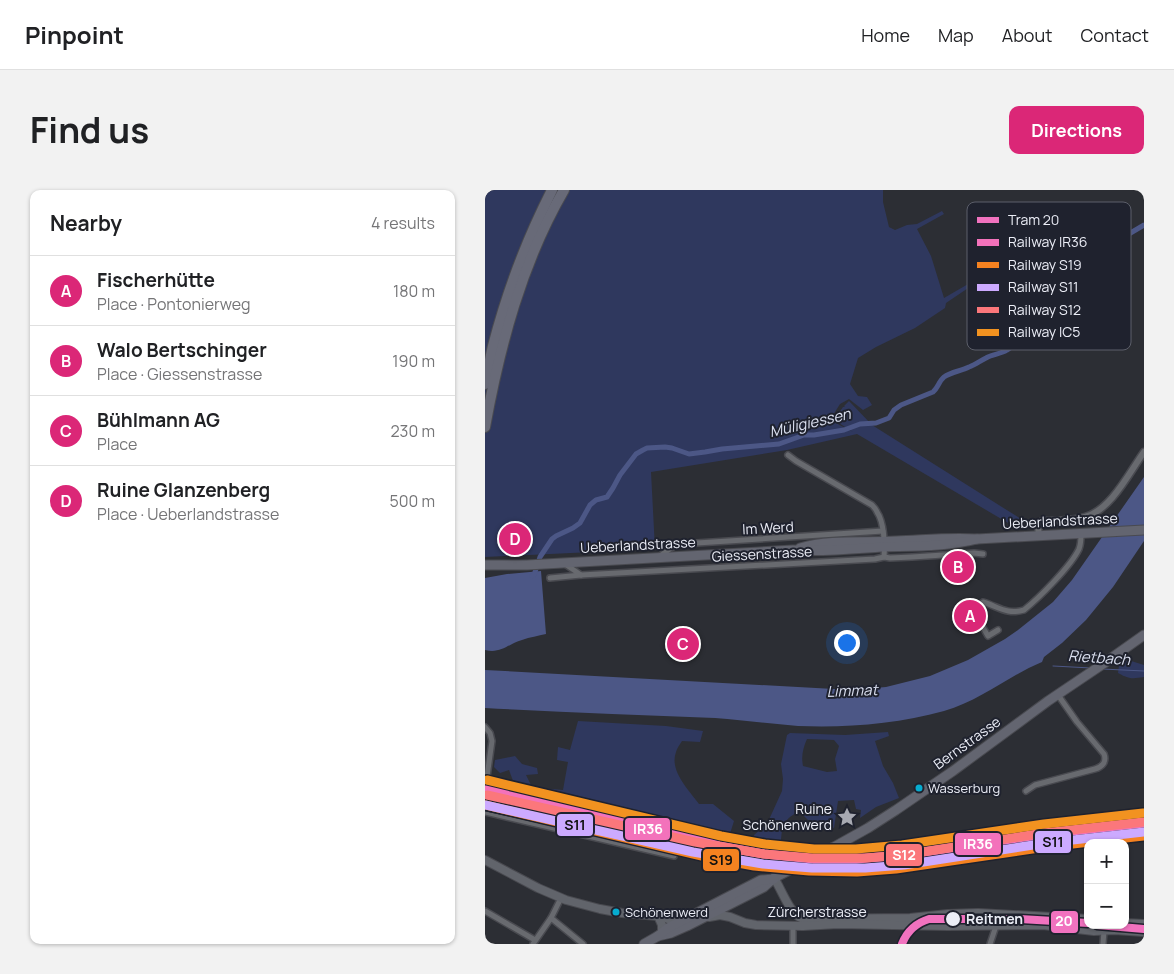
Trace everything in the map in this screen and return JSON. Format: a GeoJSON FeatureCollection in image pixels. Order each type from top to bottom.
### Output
{"type":"FeatureCollection","features":[{"type":"Feature","properties":{"kind":"highway"},"geometry":{"type":"LineString","coordinates":[[485,384],[493,347],[509,293],[552,190]]}},
{"type":"Feature","properties":{"kind":"highway"},"geometry":{"type":"LineString","coordinates":[[485,427],[499,357],[513,308],[559,195],[564,190]]}},
{"type":"Feature","properties":{"kind":"main road","name":"Ueberlandstrasse"},"geometry":{"type":"LineString","coordinates":[[485,565],[527,565],[793,550],[884,548],[950,538],[977,539],[1144,530]]}},
{"type":"Feature","properties":{"kind":"main road","name":"Bernstrasse"},"geometry":{"type":"LineString","coordinates":[[660,934],[671,933],[687,926],[761,880],[779,876],[868,828],[1143,638]]}},
{"type":"Feature","properties":{"kind":"main road"},"geometry":{"type":"LineString","coordinates":[[485,860],[528,883],[579,904],[616,912],[658,916],[676,924],[687,926]]}},
{"type":"Feature","properties":{"kind":"main road","name":"Zürcherstrasse"},"geometry":{"type":"LineString","coordinates":[[779,876],[794,914],[805,920],[910,918],[978,913],[1084,919]]}},
{"type":"Feature","properties":{"kind":"main road","name":"Bernstrasse"},"geometry":{"type":"LineString","coordinates":[[644,944],[668,928],[725,902]]}},
{"type":"Feature","properties":{"kind":"main road"},"geometry":{"type":"LineString","coordinates":[[725,902],[730,917]]}},
{"type":"Feature","properties":{"kind":"main road"},"geometry":{"type":"LineString","coordinates":[[783,925],[794,914]]}},
{"type":"Feature","properties":{"kind":"main road"},"geometry":{"type":"LineString","coordinates":[[793,926],[794,914]]}},
{"type":"Feature","properties":{"kind":"main road","name":"Zürcherstrasse"},"geometry":{"type":"LineString","coordinates":[[702,918],[714,915],[730,917],[756,925],[793,926],[838,924],[1084,927]]}},
{"type":"Feature","properties":{"kind":"main road"},"geometry":{"type":"LineString","coordinates":[[658,916],[662,925],[660,934]]}},
{"type":"Feature","properties":{"kind":"main road"},"geometry":{"type":"LineString","coordinates":[[1129,923],[1144,924]]}},
{"type":"Feature","properties":{"kind":"main road","name":"Zürcherstrasse"},"geometry":{"type":"LineString","coordinates":[[1110,929],[1144,932]]}},
{"type":"Feature","properties":{"kind":"street"},"geometry":{"type":"LineString","coordinates":[[1039,536],[1039,526],[1042,522],[1087,517],[1104,508],[1114,497],[1144,452]]}},
{"type":"Feature","properties":{"kind":"street"},"geometry":{"type":"LineString","coordinates":[[788,455],[872,505],[878,512],[883,531],[884,548]]}},
{"type":"Feature","properties":{"kind":"street","name":"Im Werd"},"geometry":{"type":"LineString","coordinates":[[658,557],[674,546],[681,544],[883,531]]}},
{"type":"Feature","properties":{"kind":"street"},"geometry":{"type":"LineString","coordinates":[[998,630],[988,636],[975,614],[975,610],[983,602],[1009,612],[1024,610],[1073,559],[1080,547],[1081,534]]}},
{"type":"Feature","properties":{"kind":"street","name":"Giessenstrasse"},"geometry":{"type":"LineString","coordinates":[[550,578],[875,559],[884,548],[890,558],[983,554]]}},
{"type":"Feature","properties":{"kind":"street"},"geometry":{"type":"LineString","coordinates":[[562,563],[581,575]]}},
{"type":"Feature","properties":{"kind":"street"},"geometry":{"type":"LineString","coordinates":[[1026,791],[1035,785],[1095,769],[1100,767],[1105,760],[1104,754],[1077,722],[1058,695]]}},
{"type":"Feature","properties":{"kind":"street"},"geometry":{"type":"LineString","coordinates":[[485,727],[492,737],[485,791]]}},
{"type":"Feature","properties":{"kind":"street"},"geometry":{"type":"LineString","coordinates":[[485,812],[674,856]]}},
{"type":"Feature","properties":{"kind":"street"},"geometry":{"type":"LineString","coordinates":[[485,911],[534,942],[551,918],[561,898]]}},
{"type":"Feature","properties":{"kind":"street"},"geometry":{"type":"LineString","coordinates":[[551,918],[583,944]]}},
{"type":"Feature","properties":{"kind":"street"},"geometry":{"type":"LineString","coordinates":[[793,926],[793,944]]}},
{"type":"Feature","properties":{"kind":"street"},"geometry":{"type":"LineString","coordinates":[[990,944],[996,926]]}},
{"type":"Feature","properties":{"kind":"street"},"geometry":{"type":"LineString","coordinates":[[1103,944],[1105,929]]}},
{"type":"Feature","properties":{"kind":"shaded area"},"geometry":{"type":"Polygon","coordinates":[[[485,190],[883,190],[883,202],[889,227],[895,230],[907,225],[917,224],[942,211],[944,214],[917,229],[931,256],[944,298],[967,285],[967,289],[946,303],[945,308],[915,328],[858,358],[850,384],[858,396],[867,397],[872,405],[863,410],[849,399],[840,404],[830,420],[853,432],[834,420],[849,401],[872,425],[1021,519],[1015,527],[857,434],[787,450],[651,472],[655,549],[485,557],[485,190]]]}},
{"type":"Feature","properties":{"kind":"shaded area"},"geometry":{"type":"Polygon","coordinates":[[[1128,660],[1144,665],[1144,677],[1131,678],[1118,673],[1119,665],[1128,660]]]}},
{"type":"Feature","properties":{"kind":"shaded area"},"geometry":{"type":"Polygon","coordinates":[[[578,721],[666,726],[703,731],[700,742],[682,741],[676,752],[675,766],[681,780],[699,804],[713,804],[734,821],[728,840],[705,835],[693,830],[689,834],[608,814],[605,806],[601,806],[599,811],[539,797],[541,788],[563,790],[568,762],[557,760],[558,747],[570,750],[578,721]]]}},
{"type":"Feature","properties":{"kind":"shaded area"},"geometry":{"type":"Polygon","coordinates":[[[888,732],[889,736],[875,741],[883,766],[899,798],[876,807],[860,818],[861,810],[856,809],[854,800],[838,801],[834,828],[808,820],[799,811],[785,823],[781,842],[774,844],[757,843],[754,835],[767,824],[782,791],[781,764],[787,735],[790,733],[845,735],[888,732]],[[807,739],[803,752],[803,766],[827,772],[837,771],[835,759],[839,746],[834,740],[807,739]]]}},
{"type":"Feature","properties":{"kind":"shaded area"},"geometry":{"type":"Polygon","coordinates":[[[515,756],[522,764],[537,768],[538,774],[526,775],[531,785],[516,789],[509,770],[500,773],[494,767],[495,760],[515,756]]]}},
{"type":"Feature","properties":{"kind":"shaded area"},"geometry":{"type":"Polygon","coordinates":[[[991,915],[1084,920],[1084,928],[991,924],[991,915]]]}},
{"type":"Feature","properties":{"kind":"water","name":"Limmat"},"geometry":{"type":"Polygon","coordinates":[[[1144,477],[1144,541],[1113,587],[1086,620],[1044,657],[1042,662],[957,707],[908,719],[853,726],[788,725],[715,718],[485,708],[485,670],[852,690],[886,687],[930,676],[968,660],[1005,639],[1053,602],[1072,580],[1144,477]]]}},
{"type":"Feature","properties":{"kind":"water"},"geometry":{"type":"Polygon","coordinates":[[[541,571],[546,634],[525,639],[500,650],[485,650],[485,578],[541,571]]]}},
{"type":"Feature","properties":{"kind":"waterway","name":"Müligiessen"},"geometry":{"type":"LineString","coordinates":[[1131,233],[1144,225]]}},
{"type":"Feature","properties":{"kind":"waterway","name":"Müligiessen"},"geometry":{"type":"LineString","coordinates":[[532,576],[540,557],[552,539],[580,523],[590,505],[596,500],[607,497],[620,475],[636,454],[647,448],[665,447],[689,454],[779,444],[804,435],[814,435],[844,430],[860,424],[876,423],[889,418],[894,410],[901,405],[933,392],[947,375],[1007,350]]}},
{"type":"Feature","properties":{"kind":"waterway","name":"Rietbach"},"geometry":{"type":"LineString","coordinates":[[1053,666],[1091,668]]}},
{"type":"Feature","properties":{"kind":"waterway","name":"Rietbach"},"geometry":{"type":"LineString","coordinates":[[1102,669],[1144,671]]}},
{"type":"Feature","properties":{"kind":"tram line","name":"20"},"geometry":{"type":"LineString","coordinates":[[902,944],[913,928],[929,919],[1020,919],[1084,923]]}},
{"type":"Feature","properties":{"kind":"tram line","name":"20"},"geometry":{"type":"LineString","coordinates":[[1129,928],[1144,929]]}},
{"type":"Feature","properties":{"kind":"rail line","name":"IC5"},"geometry":{"type":"LineString","coordinates":[[487,780],[721,836],[765,844],[814,849],[856,849],[902,845],[1044,824],[1143,813]]}},
{"type":"Feature","properties":{"kind":"rail line","name":"IR36"},"geometry":{"type":"LineString","coordinates":[[485,790],[719,846],[764,854],[814,859],[856,859],[903,855],[1045,834],[1144,823]]}},
{"type":"Feature","properties":{"kind":"rail line","name":"S12"},"geometry":{"type":"LineString","coordinates":[[487,795],[695,842],[764,854],[812,858],[865,858],[903,855],[1044,833],[1143,822]]}},
{"type":"Feature","properties":{"kind":"rail line","name":"S19"},"geometry":{"type":"LineString","coordinates":[[485,805],[706,857],[754,866],[809,871],[857,872],[896,869],[1046,847],[1144,836]]}},
{"type":"Feature","properties":{"kind":"rail line","name":"S11"},"geometry":{"type":"LineString","coordinates":[[485,805],[693,852],[763,864],[812,868],[865,868],[904,865],[1046,843],[1144,832]]}},
{"type":"Feature","properties":{"kind":"place","name":"Ruine Glanzenberg"},"geometry":{"type":"Point","coordinates":[515,539]}},
{"type":"Feature","properties":{"kind":"place","name":"Walo Bertschinger"},"geometry":{"type":"Point","coordinates":[958,567]}},
{"type":"Feature","properties":{"kind":"place","name":"Fischerhütte"},"geometry":{"type":"Point","coordinates":[970,616]}},
{"type":"Feature","properties":{"kind":"place","name":"Bühlmann AG"},"geometry":{"type":"Point","coordinates":[683,644]}},
{"type":"Feature","properties":{"kind":"place","name":"Wasserburg"},"geometry":{"type":"Point","coordinates":[919,788]}},
{"type":"Feature","properties":{"kind":"place","name":"Ruine Schönenwerd"},"geometry":{"type":"Point","coordinates":[847,817]}},
{"type":"Feature","properties":{"kind":"place","name":"Schönenwerd"},"geometry":{"type":"Point","coordinates":[616,912]}},
{"type":"Feature","properties":{"kind":"place","name":"Reitmen"},"geometry":{"type":"Point","coordinates":[953,919]}}]}
